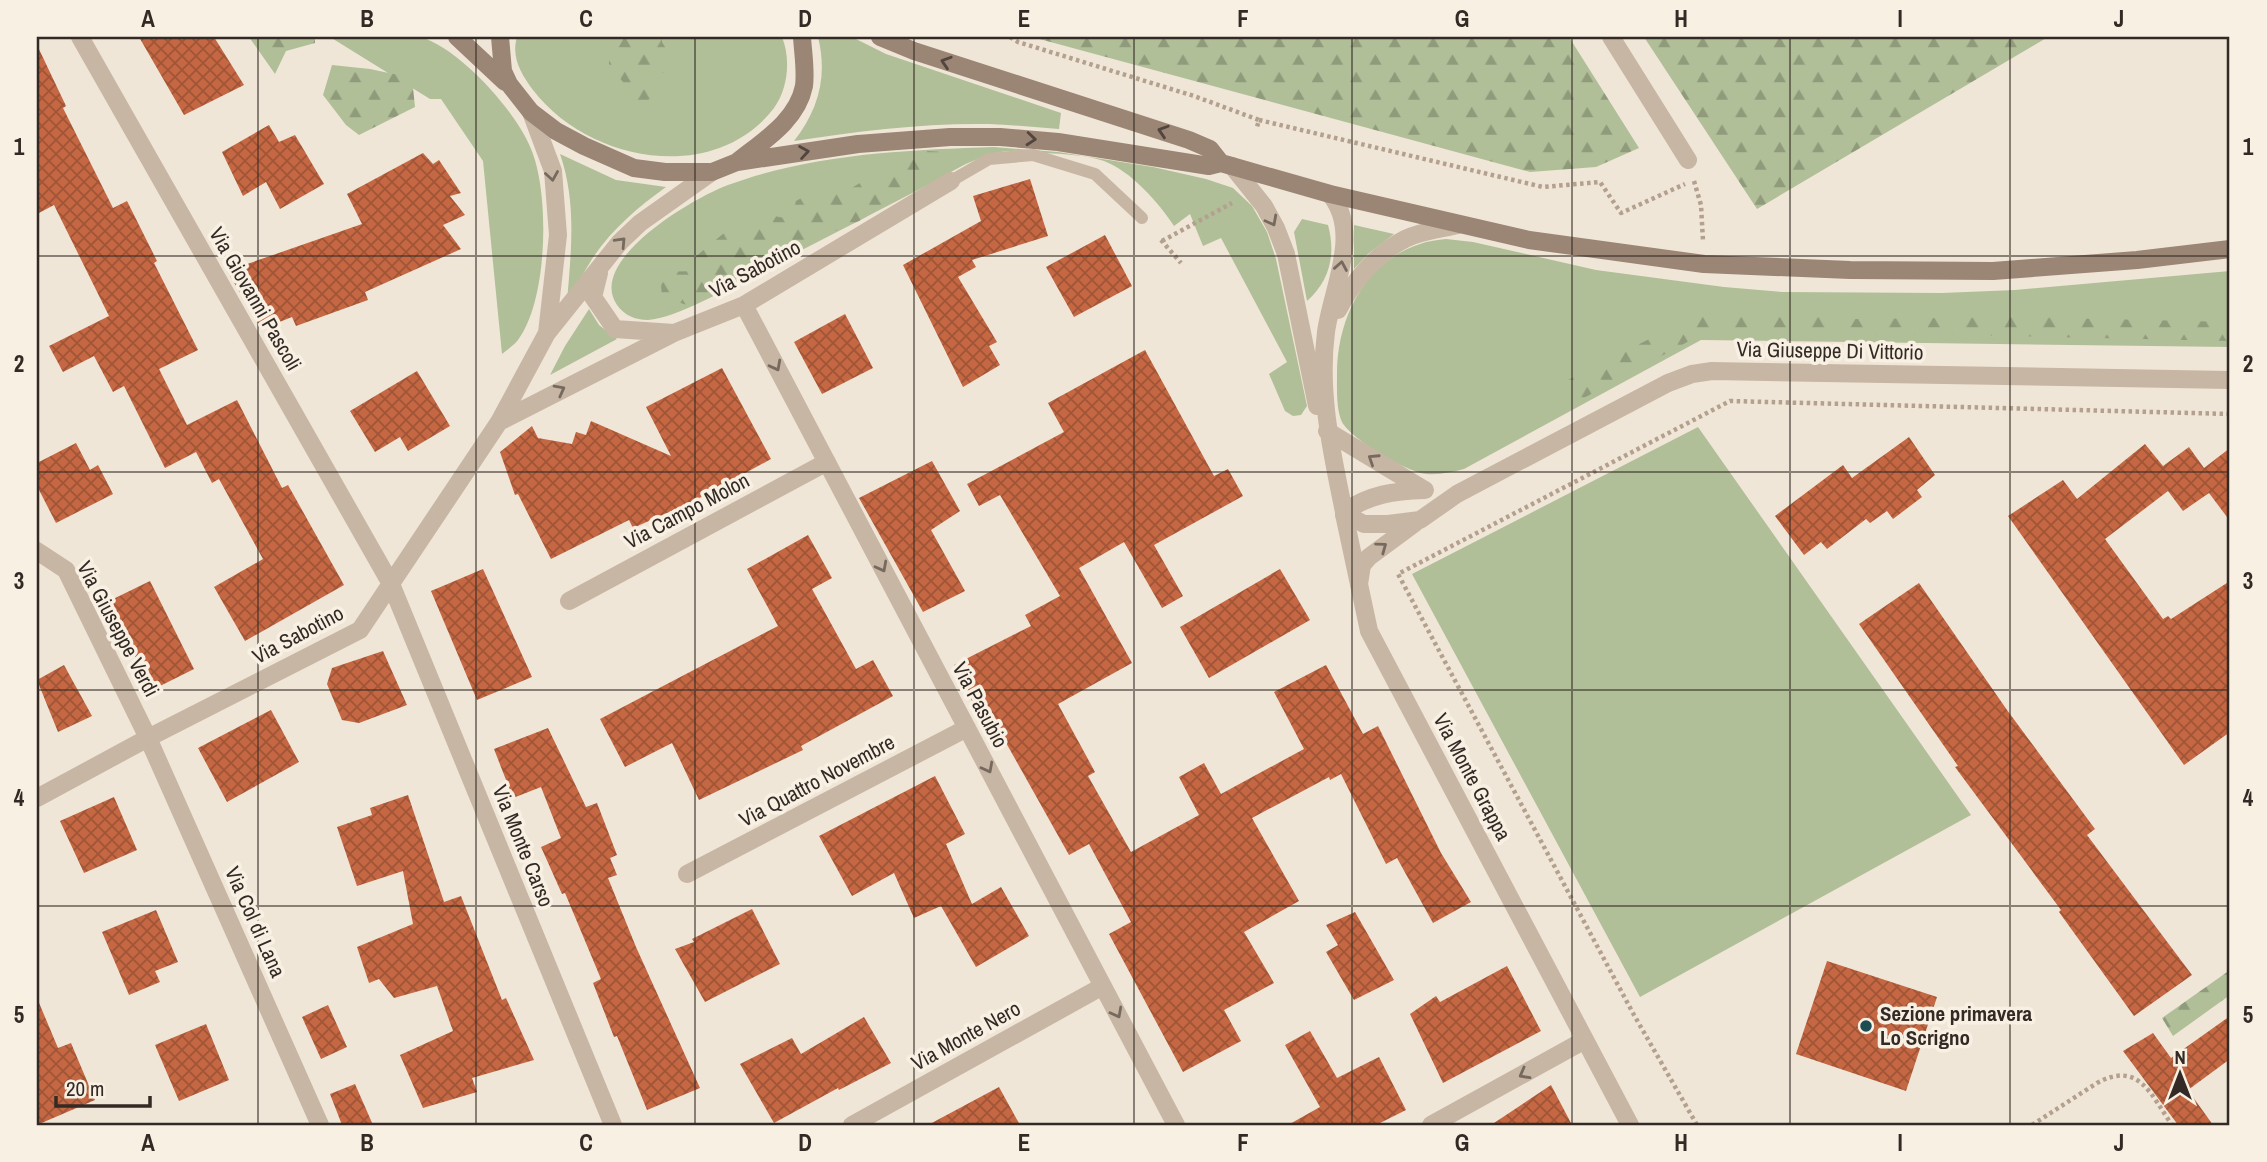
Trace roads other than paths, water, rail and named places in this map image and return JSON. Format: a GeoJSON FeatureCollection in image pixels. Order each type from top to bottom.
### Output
{"type":"FeatureCollection","features":[{"type":"Feature","properties":{"kind":"main road"},"geometry":{"type":"LineString","coordinates":[[499,37],[503,71],[531,112],[556,131],[584,146],[634,168],[665,172],[712,172],[737,162],[858,144],[1000,137],[1058,142],[1209,166],[1227,164],[1330,194],[1458,225],[1542,242],[1704,264],[1850,270],[1993,271],[2137,260],[2230,249]]}},
{"type":"Feature","properties":{"kind":"main road"},"geometry":{"type":"LineString","coordinates":[[737,162],[779,129],[790,117],[799,100],[805,71],[802,37]]}},
{"type":"Feature","properties":{"kind":"main road"},"geometry":{"type":"LineString","coordinates":[[880,37],[914,51],[1189,140],[1210,149],[1227,164]]}},
{"type":"Feature","properties":{"kind":"main road"},"geometry":{"type":"LineString","coordinates":[[459,39],[516,93]]}},
{"type":"Feature","properties":{"kind":"street","name":"Via Giovanni Pascoli"},"geometry":{"type":"LineString","coordinates":[[80,37],[391,584]]}},
{"type":"Feature","properties":{"kind":"street"},"geometry":{"type":"LineString","coordinates":[[1611,37],[1688,160]]}},
{"type":"Feature","properties":{"kind":"street"},"geometry":{"type":"LineString","coordinates":[[531,112],[553,171],[558,235],[547,333]]}},
{"type":"Feature","properties":{"kind":"street","name":"Via Monte Grappa"},"geometry":{"type":"LineString","coordinates":[[1227,164],[1264,206],[1286,254],[1318,412],[1327,431]]}},
{"type":"Feature","properties":{"kind":"street"},"geometry":{"type":"LineString","coordinates":[[547,333],[601,265],[640,223],[712,172]]}},
{"type":"Feature","properties":{"kind":"street","name":"Via Sabotino"},"geometry":{"type":"LineString","coordinates":[[499,422],[674,333],[744,305],[951,181]]}},
{"type":"Feature","properties":{"kind":"street","name":"Via Monte Grappa"},"geometry":{"type":"LineString","coordinates":[[1330,194],[1342,213],[1344,238],[1342,262],[1326,331],[1324,372],[1327,431],[1369,631],[1583,1041],[1630,1125]]}},
{"type":"Feature","properties":{"kind":"street","name":"Via Monte Grappa"},"geometry":{"type":"LineString","coordinates":[[1326,331],[1347,292],[1387,251],[1406,239],[1458,225]]}},
{"type":"Feature","properties":{"kind":"street"},"geometry":{"type":"LineString","coordinates":[[601,265],[593,298],[615,328],[674,333]]}},
{"type":"Feature","properties":{"kind":"street","name":"Via Pasubio"},"geometry":{"type":"LineString","coordinates":[[744,305],[1176,1125]]}},
{"type":"Feature","properties":{"kind":"street","name":"Via Sabotino"},"geometry":{"type":"LineString","coordinates":[[37,798],[360,629],[499,422],[547,333]]}},
{"type":"Feature","properties":{"kind":"street","name":"Via Giuseppe Di Vittorio"},"geometry":{"type":"LineString","coordinates":[[1359,584],[1362,565],[1369,557],[1457,494],[1668,383],[1692,374],[1712,371],[2230,380]]}},
{"type":"Feature","properties":{"kind":"street"},"geometry":{"type":"LineString","coordinates":[[1327,431],[1424,490]]}},
{"type":"Feature","properties":{"kind":"street","name":"Via Campo Molon"},"geometry":{"type":"LineString","coordinates":[[569,601],[827,462]]}},
{"type":"Feature","properties":{"kind":"street"},"geometry":{"type":"LineString","coordinates":[[1344,513],[1357,503],[1385,492],[1424,490],[1457,494]]}},
{"type":"Feature","properties":{"kind":"street","name":"Via Giuseppe Di Vittorio"},"geometry":{"type":"LineString","coordinates":[[1344,513],[1364,524],[1420,520]]}},
{"type":"Feature","properties":{"kind":"street","name":"Via Giuseppe Verdi"},"geometry":{"type":"LineString","coordinates":[[37,551],[66,570],[148,738]]}},
{"type":"Feature","properties":{"kind":"street","name":"Via Monte Carso"},"geometry":{"type":"LineString","coordinates":[[391,584],[613,1125]]}},
{"type":"Feature","properties":{"kind":"street","name":"Via Quattro Novembre"},"geometry":{"type":"LineString","coordinates":[[687,874],[967,728]]}},
{"type":"Feature","properties":{"kind":"street","name":"Via Col di Lana"},"geometry":{"type":"LineString","coordinates":[[148,738],[320,1125]]}},
{"type":"Feature","properties":{"kind":"street","name":"Via Monte Nero"},"geometry":{"type":"LineString","coordinates":[[852,1125],[1103,986]]}},
{"type":"Feature","properties":{"kind":"street"},"geometry":{"type":"LineString","coordinates":[[1431,1125],[1583,1041]]}},
{"type":"Feature","properties":{"kind":"lane"},"geometry":{"type":"LineString","coordinates":[[951,181],[989,159],[1033,155],[1095,174],[1142,218]]}},
{"type":"Feature","properties":{"kind":"place","name":"Sezione primavera Lo Scrigno"},"geometry":{"type":"Point","coordinates":[1866,1026]}}]}
